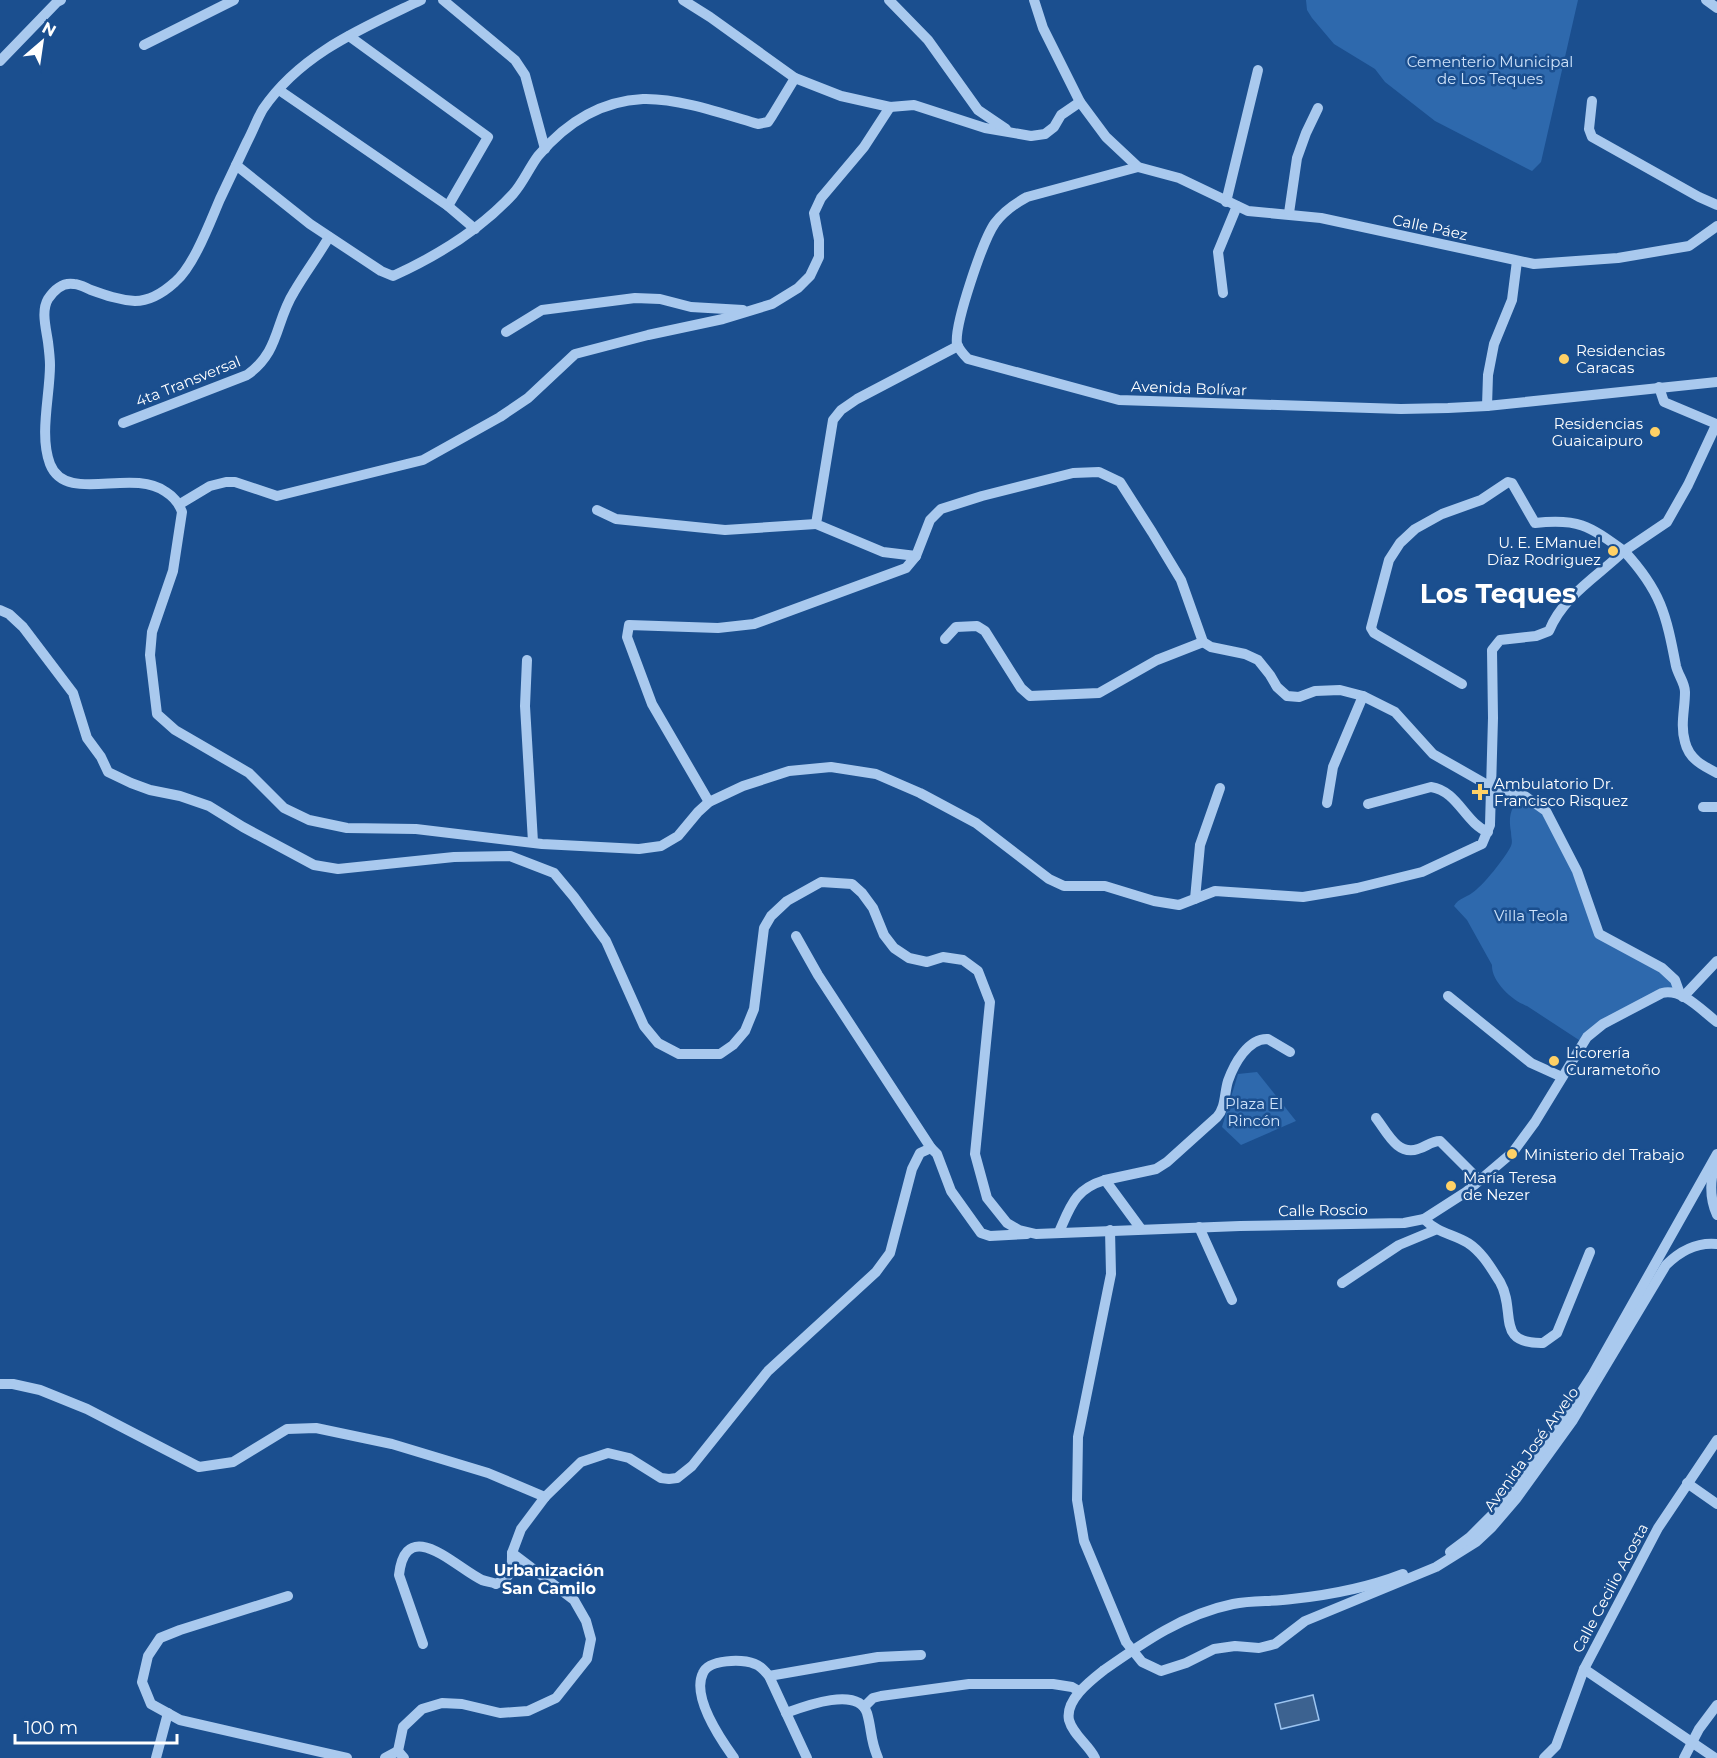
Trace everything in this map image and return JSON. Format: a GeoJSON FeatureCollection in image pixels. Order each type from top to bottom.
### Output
{"type":"FeatureCollection","features":[{"type":"Feature","properties":{"kind":"street"},"geometry":{"type":"LineString","coordinates":[[0,61],[61,0]]}},
{"type":"Feature","properties":{"kind":"street"},"geometry":{"type":"LineString","coordinates":[[144,45],[234,0]]}},
{"type":"Feature","properties":{"kind":"street"},"geometry":{"type":"LineString","coordinates":[[421,0],[316,54],[279,90],[262,111],[212,221],[178,280],[157,296],[137,301],[111,297],[74,283],[60,286],[44,306],[50,364],[46,423],[48,454],[56,474],[64,481],[75,485],[136,481],[156,485],[180,504],[182,512],[173,571],[152,632],[150,655],[158,714],[175,730],[249,773],[284,808],[309,820],[347,828],[416,829],[533,843],[639,849],[661,846],[678,837],[709,802],[743,786],[789,771],[831,767],[876,774],[920,793],[976,823],[1049,879],[1064,886],[1105,886],[1179,905],[1215,891],[1303,897],[1357,888],[1422,872],[1482,844],[1488,832],[1493,718],[1492,650],[1500,640],[1536,636],[1550,631],[1554,617],[1561,608],[1624,551],[1667,522],[1688,485],[1716,425],[1664,402],[1659,387]]}},
{"type":"Feature","properties":{"kind":"street"},"geometry":{"type":"LineString","coordinates":[[443,0],[515,60],[525,75],[545,149]]}},
{"type":"Feature","properties":{"kind":"street"},"geometry":{"type":"LineString","coordinates":[[683,0],[710,16],[795,78],[841,96],[890,107],[914,105],[985,128],[1031,136],[1045,134],[1054,127],[1061,116],[1080,102]]}},
{"type":"Feature","properties":{"kind":"street"},"geometry":{"type":"LineString","coordinates":[[889,0],[928,40],[978,110],[1009,131]]}},
{"type":"Feature","properties":{"kind":"street"},"geometry":{"type":"LineString","coordinates":[[1034,0],[1043,28],[1080,102],[1106,137],[1138,167]]}},
{"type":"Feature","properties":{"kind":"street"},"geometry":{"type":"LineString","coordinates":[[1706,0],[1717,8]]}},
{"type":"Feature","properties":{"kind":"street"},"geometry":{"type":"LineString","coordinates":[[349,36],[489,137],[448,206]]}},
{"type":"Feature","properties":{"kind":"street"},"geometry":{"type":"LineString","coordinates":[[1223,292],[1218,252],[1231,204],[1258,70]]}},
{"type":"Feature","properties":{"kind":"street"},"geometry":{"type":"LineString","coordinates":[[237,165],[310,224],[393,276],[418,264],[475,229],[513,194],[545,149],[570,125],[594,111],[617,103],[644,99],[692,105],[758,124],[768,122],[795,78]]}},
{"type":"Feature","properties":{"kind":"street"},"geometry":{"type":"LineString","coordinates":[[279,90],[448,206],[475,229]]}},
{"type":"Feature","properties":{"kind":"street"},"geometry":{"type":"LineString","coordinates":[[1592,101],[1589,129],[1592,137],[1717,205]]}},
{"type":"Feature","properties":{"kind":"street"},"geometry":{"type":"LineString","coordinates":[[180,504],[210,486],[226,482],[235,482],[278,496],[423,460],[510,411],[528,398],[575,354],[772,304],[798,288],[810,276],[819,257],[819,240],[814,213],[821,198],[864,147],[890,107]]}},
{"type":"Feature","properties":{"kind":"street"},"geometry":{"type":"LineString","coordinates":[[1289,213],[1297,158],[1318,108]]}},
{"type":"Feature","properties":{"kind":"street"},"geometry":{"type":"LineString","coordinates":[[816,524],[833,420],[841,410],[857,399],[958,346],[957,333],[978,259],[994,224],[1011,206],[1027,197],[1138,167]]}},
{"type":"Feature","properties":{"kind":"street","name":"Calle Páez"},"geometry":{"type":"LineString","coordinates":[[1138,167],[1179,178],[1248,211],[1289,213],[1320,218],[1534,264],[1641,255],[1689,246],[1717,226]]}},
{"type":"Feature","properties":{"kind":"street","name":"4ta Transversal"},"geometry":{"type":"LineString","coordinates":[[123,423],[247,375],[254,370],[269,354],[293,293],[329,237]]}},
{"type":"Feature","properties":{"kind":"street"},"geometry":{"type":"LineString","coordinates":[[1487,406],[1488,375],[1494,344],[1512,300],[1517,261]]}},
{"type":"Feature","properties":{"kind":"street"},"geometry":{"type":"LineString","coordinates":[[506,332],[542,310],[635,298],[660,299],[691,307],[751,311]]}},
{"type":"Feature","properties":{"kind":"street","name":"Avenida Bolívar"},"geometry":{"type":"LineString","coordinates":[[958,346],[968,359],[1119,400],[1401,409],[1487,406],[1717,382]]}},
{"type":"Feature","properties":{"kind":"street"},"geometry":{"type":"LineString","coordinates":[[709,802],[652,704],[627,637],[628,625],[718,628],[754,624],[906,568],[916,556],[930,520],[941,509],[1073,473],[1099,472],[1120,482],[1158,542],[1181,580],[1203,642],[1245,654],[1257,660],[1277,687],[1287,696],[1299,697],[1314,691],[1340,690],[1363,696],[1395,712],[1432,754],[1491,787],[1522,794],[1546,811],[1577,871],[1599,934],[1662,968],[1675,980],[1682,996],[1717,1022]]}},
{"type":"Feature","properties":{"kind":"street"},"geometry":{"type":"LineString","coordinates":[[1462,684],[1374,633],[1371,628],[1389,560],[1400,543],[1416,529],[1442,514],[1481,500],[1508,482],[1512,483],[1535,523],[1577,522],[1602,535],[1624,551],[1641,568],[1661,603],[1670,631],[1678,674],[1685,691],[1682,715],[1685,743],[1698,762],[1717,773]]}},
{"type":"Feature","properties":{"kind":"street"},"geometry":{"type":"LineString","coordinates":[[597,510],[616,519],[725,530],[816,524],[883,552],[916,556]]}},
{"type":"Feature","properties":{"kind":"street"},"geometry":{"type":"LineString","coordinates":[[0,610],[9,614],[23,627],[73,693],[87,738],[101,757],[108,772],[150,790],[180,796],[209,806],[314,865],[338,868],[454,856],[510,856],[554,873],[606,941],[644,1026],[658,1042],[679,1054],[720,1054],[733,1045],[745,1030],[754,1009],[764,928],[771,916],[787,901],[821,882],[852,884],[862,892],[873,908],[884,935],[894,948],[909,958],[927,962],[943,957],[963,960],[978,971],[990,1002],[975,1154],[987,1198],[1007,1223],[1019,1230],[1036,1234]]}},
{"type":"Feature","properties":{"kind":"street"},"geometry":{"type":"LineString","coordinates":[[945,639],[957,627],[977,626],[985,631],[1021,688],[1030,696],[1099,693],[1157,660],[1203,642]]}},
{"type":"Feature","properties":{"kind":"street"},"geometry":{"type":"LineString","coordinates":[[527,660],[525,706],[533,843]]}},
{"type":"Feature","properties":{"kind":"street"},"geometry":{"type":"LineString","coordinates":[[1327,803],[1333,767],[1363,696]]}},
{"type":"Feature","properties":{"kind":"street"},"geometry":{"type":"LineString","coordinates":[[1368,804],[1431,787],[1436,788],[1448,794],[1480,829],[1488,832]]}},
{"type":"Feature","properties":{"kind":"street"},"geometry":{"type":"LineString","coordinates":[[1195,899],[1200,845],[1221,788]]}},
{"type":"Feature","properties":{"kind":"street"},"geometry":{"type":"LineString","coordinates":[[1703,807],[1717,807]]}},
{"type":"Feature","properties":{"kind":"street"},"geometry":{"type":"LineString","coordinates":[[423,1644],[399,1575],[400,1563],[405,1553],[414,1547],[427,1546],[482,1580],[496,1584],[505,1580],[512,1571],[512,1553],[521,1528],[545,1497],[581,1462],[608,1453],[629,1458],[661,1478],[677,1478],[692,1466],[768,1371],[876,1272],[890,1254],[912,1169],[920,1153],[931,1148],[818,975],[796,936]]}},
{"type":"Feature","properties":{"kind":"street"},"geometry":{"type":"LineString","coordinates":[[1682,996],[1717,961]]}},
{"type":"Feature","properties":{"kind":"street","name":"Calle Roscio"},"geometry":{"type":"LineString","coordinates":[[931,1148],[937,1154],[951,1191],[981,1233],[990,1236],[1199,1227],[1404,1224],[1424,1219],[1466,1192],[1513,1152],[1527,1135],[1582,1042],[1593,1031],[1662,993],[1670,991],[1682,996]]}},
{"type":"Feature","properties":{"kind":"street"},"geometry":{"type":"LineString","coordinates":[[1448,996],[1531,1063],[1562,1077]]}},
{"type":"Feature","properties":{"kind":"street"},"geometry":{"type":"LineString","coordinates":[[1059,1232],[1076,1196],[1085,1188],[1105,1180],[1146,1173],[1162,1166],[1217,1117],[1222,1110],[1228,1081],[1239,1060],[1255,1041],[1268,1039],[1290,1052]]}},
{"type":"Feature","properties":{"kind":"street"},"geometry":{"type":"LineString","coordinates":[[1376,1118],[1399,1148],[1410,1152],[1434,1141],[1440,1141],[1479,1180]]}},
{"type":"Feature","properties":{"kind":"street"},"geometry":{"type":"LineString","coordinates":[[1717,1154],[1711,1178],[1713,1207],[1717,1215]]}},
{"type":"Feature","properties":{"kind":"street","name":"Avenida José Arvelo"},"geometry":{"type":"LineString","coordinates":[[1079,1691],[1092,1679],[1150,1638],[1208,1610],[1250,1601],[1308,1597],[1358,1589],[1399,1576],[1449,1553],[1470,1537],[1500,1507],[1593,1374],[1717,1154]]}},
{"type":"Feature","properties":{"kind":"street"},"geometry":{"type":"LineString","coordinates":[[1105,1180],[1141,1229]]}},
{"type":"Feature","properties":{"kind":"street"},"geometry":{"type":"LineString","coordinates":[[1424,1219],[1435,1230],[1467,1243],[1477,1250],[1502,1286],[1508,1303],[1509,1329],[1513,1336],[1525,1342],[1543,1343],[1557,1333],[1590,1252]]}},
{"type":"Feature","properties":{"kind":"street"},"geometry":{"type":"LineString","coordinates":[[1199,1227],[1232,1300]]}},
{"type":"Feature","properties":{"kind":"street","name":"Avenida José Arvelo"},"geometry":{"type":"LineString","coordinates":[[1110,1230],[1111,1274],[1081,1420],[1076,1487],[1084,1541],[1122,1634],[1132,1651],[1150,1667],[1161,1671],[1214,1649],[1235,1646],[1258,1648],[1275,1644],[1305,1621],[1436,1567],[1476,1542],[1516,1499],[1573,1420],[1666,1265],[1680,1253],[1694,1246],[1717,1244]]}},
{"type":"Feature","properties":{"kind":"street"},"geometry":{"type":"LineString","coordinates":[[1342,1283],[1399,1245],[1435,1230]]}},
{"type":"Feature","properties":{"kind":"street"},"geometry":{"type":"LineString","coordinates":[[0,1384],[13,1384],[40,1390],[87,1409],[199,1467],[232,1462],[287,1429],[316,1428],[392,1444],[488,1473],[545,1497]]}},
{"type":"Feature","properties":{"kind":"street","name":"Calle Cecilio Acosta"},"geometry":{"type":"LineString","coordinates":[[1544,1758],[1556,1746],[1584,1669],[1658,1528],[1717,1440]]}},
{"type":"Feature","properties":{"kind":"street"},"geometry":{"type":"LineString","coordinates":[[1687,1483],[1717,1504]]}},
{"type":"Feature","properties":{"kind":"street"},"geometry":{"type":"LineString","coordinates":[[385,1758],[401,1754],[403,1727],[422,1709],[442,1703],[462,1704],[500,1713],[528,1711],[556,1698],[587,1659],[591,1639],[586,1621],[574,1600],[512,1553]]}},
{"type":"Feature","properties":{"kind":"street"},"geometry":{"type":"LineString","coordinates":[[288,1596],[160,1638],[148,1656],[142,1682],[151,1704],[180,1720],[347,1758]]}},
{"type":"Feature","properties":{"kind":"street"},"geometry":{"type":"LineString","coordinates":[[1308,1597],[1314,1617]]}},
{"type":"Feature","properties":{"kind":"street"},"geometry":{"type":"LineString","coordinates":[[769,1676],[878,1658],[921,1654]]}},
{"type":"Feature","properties":{"kind":"street"},"geometry":{"type":"LineString","coordinates":[[734,1758],[716,1732],[702,1699],[701,1682],[703,1673],[714,1665],[739,1660],[759,1666],[769,1676],[807,1758]]}},
{"type":"Feature","properties":{"kind":"street"},"geometry":{"type":"LineString","coordinates":[[1584,1669],[1715,1758]]}},
{"type":"Feature","properties":{"kind":"street"},"geometry":{"type":"LineString","coordinates":[[864,1707],[873,1698],[881,1696],[969,1684],[1053,1684],[1072,1687],[1079,1691],[1071,1707],[1069,1720],[1075,1732],[1095,1758]]}},
{"type":"Feature","properties":{"kind":"street"},"geometry":{"type":"LineString","coordinates":[[786,1713],[811,1704],[848,1698],[864,1707],[869,1734],[878,1758]]}},
{"type":"Feature","properties":{"kind":"street"},"geometry":{"type":"LineString","coordinates":[[1684,1758],[1717,1705]]}},
{"type":"Feature","properties":{"kind":"street"},"geometry":{"type":"LineString","coordinates":[[156,1758],[168,1713]]}},
{"type":"Feature","properties":{"kind":"green space","name":"Cementerio Municipal de Los Teques"},"geometry":{"type":"Polygon","coordinates":[[[1306,0],[1578,0],[1541,162],[1532,171],[1435,121],[1385,82],[1375,69],[1334,44],[1312,18],[1307,10],[1306,0]]]}},
{"type":"Feature","properties":{"kind":"green space","name":"Villa Teola"},"geometry":{"type":"Polygon","coordinates":[[[1522,794],[1546,811],[1599,934],[1662,968],[1680,994],[1670,991],[1582,1042],[1515,1000],[1504,990],[1495,977],[1492,965],[1467,920],[1454,906],[1482,884],[1508,851],[1512,843],[1511,812],[1522,794]]]}},
{"type":"Feature","properties":{"kind":"green space","name":"Plaza El Rincón"},"geometry":{"type":"Polygon","coordinates":[[[1257,1072],[1296,1121],[1241,1145],[1222,1127],[1238,1074],[1257,1072]]]}},
{"type":"Feature","properties":{"kind":"shaded area"},"geometry":{"type":"Polygon","coordinates":[[[1313,1695],[1319,1720],[1281,1729],[1275,1704],[1313,1695]]]}},
{"type":"Feature","properties":{"kind":"place","name":"Residencias Caracas"},"geometry":{"type":"Point","coordinates":[1564,359]}},
{"type":"Feature","properties":{"kind":"place","name":"Residencias Guaicaipuro"},"geometry":{"type":"Point","coordinates":[1655,432]}},
{"type":"Feature","properties":{"kind":"place","name":"U. E. EManuel Díaz Rodriguez"},"geometry":{"type":"Point","coordinates":[1613,551]}},
{"type":"Feature","properties":{"kind":"place","name":"Ambulatorio Dr. Francisco Risquez"},"geometry":{"type":"Point","coordinates":[1480,792]}},
{"type":"Feature","properties":{"kind":"place","name":"Licorería Curametoño"},"geometry":{"type":"Point","coordinates":[1554,1061]}},
{"type":"Feature","properties":{"kind":"place","name":"Ministerio del Trabajo"},"geometry":{"type":"Point","coordinates":[1512,1154]}},
{"type":"Feature","properties":{"kind":"place","name":"María Teresa de Nezer"},"geometry":{"type":"Point","coordinates":[1451,1186]}},
{"type":"Feature","properties":{"kind":"district","name":"Los Teques"},"geometry":{"type":"Point","coordinates":[1498,593]}},
{"type":"Feature","properties":{"kind":"district","name":"Urbanización San Camilo"},"geometry":{"type":"Point","coordinates":[549,1579]}}]}
